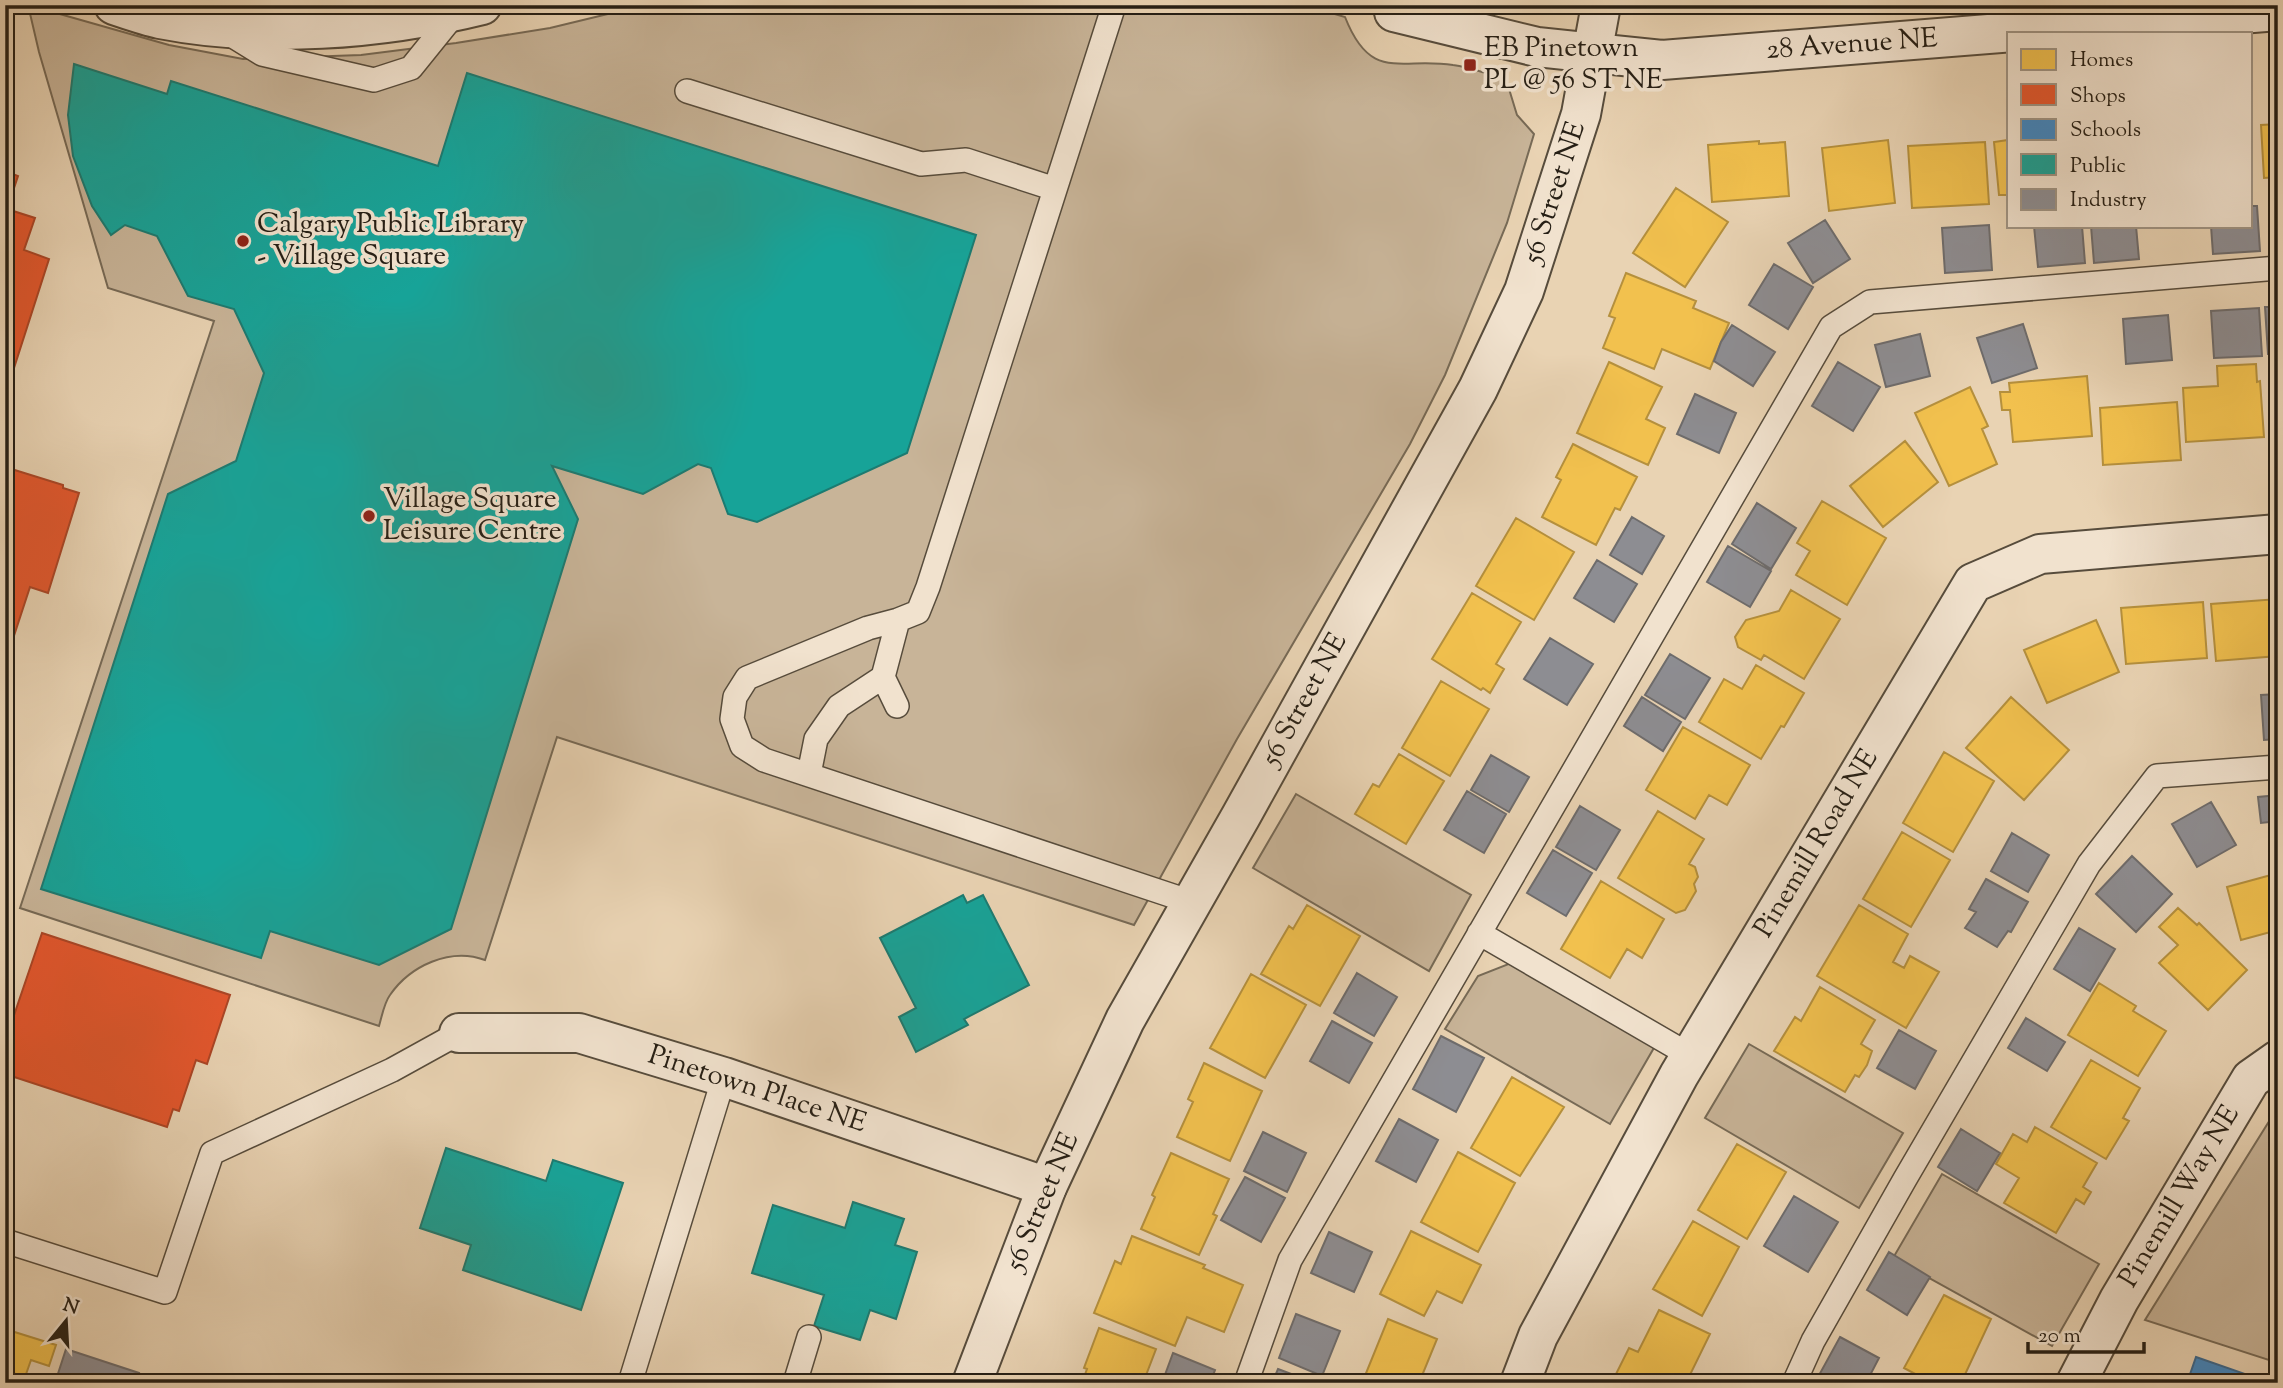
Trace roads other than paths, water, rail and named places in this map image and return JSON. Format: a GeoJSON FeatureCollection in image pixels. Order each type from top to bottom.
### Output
{"type":"FeatureCollection","features":[{"type":"Feature","properties":{"kind":"street"},"geometry":{"type":"LineString","coordinates":[[114,5],[159,19],[219,27],[335,29],[469,8]]}},
{"type":"Feature","properties":{"kind":"street","name":"56 Street NE"},"geometry":{"type":"LineString","coordinates":[[972,1383],[1047,1187],[1125,1020],[1478,389],[1524,290],[1580,114],[1594,53],[1601,5]]}},
{"type":"Feature","properties":{"kind":"street","name":"28 Avenue NE"},"geometry":{"type":"LineString","coordinates":[[1383,8],[1537,47],[1662,60],[2007,33]]}},
{"type":"Feature","properties":{"kind":"street","name":"28 Avenue NE"},"geometry":{"type":"LineString","coordinates":[[2014,32],[2278,11]]}},
{"type":"Feature","properties":{"kind":"street","name":"Pinemill Road NE"},"geometry":{"type":"LineString","coordinates":[[1520,1383],[1538,1336],[1679,1075],[1973,583],[2040,554],[2278,534]]}},
{"type":"Feature","properties":{"kind":"street","name":"Pinetown Place NE"},"geometry":{"type":"LineString","coordinates":[[460,1033],[579,1033],[724,1077],[1047,1187]]}},
{"type":"Feature","properties":{"kind":"street","name":"Pinemill Way NE"},"geometry":{"type":"LineString","coordinates":[[2076,1383],[2119,1300],[2251,1079],[2278,1060]]}},
{"type":"Feature","properties":{"kind":"lane"},"geometry":{"type":"LineString","coordinates":[[1114,5],[918,612],[868,628],[747,678],[735,697],[732,719],[742,746],[764,760],[1191,902]]}},
{"type":"Feature","properties":{"kind":"lane"},"geometry":{"type":"LineString","coordinates":[[219,27],[262,54],[374,80],[411,68],[469,8]]}},
{"type":"Feature","properties":{"kind":"lane"},"geometry":{"type":"LineString","coordinates":[[687,91],[920,164],[965,160],[1055,190]]}},
{"type":"Feature","properties":{"kind":"lane"},"geometry":{"type":"LineString","coordinates":[[1246,1383],[1290,1260],[1831,327],[1870,302],[2278,268]]}},
{"type":"Feature","properties":{"kind":"lane"},"geometry":{"type":"LineString","coordinates":[[897,706],[883,677],[898,620]]}},
{"type":"Feature","properties":{"kind":"lane"},"geometry":{"type":"LineString","coordinates":[[809,774],[816,739],[839,706],[883,677]]}},
{"type":"Feature","properties":{"kind":"lane"},"geometry":{"type":"LineString","coordinates":[[1794,1383],[1813,1341],[1905,1179],[2090,864],[2157,776],[2278,767]]}},
{"type":"Feature","properties":{"kind":"lane"},"geometry":{"type":"LineString","coordinates":[[1479,933],[1691,1056]]}},
{"type":"Feature","properties":{"kind":"lane"},"geometry":{"type":"LineString","coordinates":[[5,1241],[165,1292],[212,1153],[392,1070],[460,1033]]}},
{"type":"Feature","properties":{"kind":"lane"},"geometry":{"type":"LineString","coordinates":[[630,1383],[724,1077]]}},
{"type":"Feature","properties":{"kind":"lane"},"geometry":{"type":"LineString","coordinates":[[795,1383],[809,1337]]}},
{"type":"Feature","properties":{"kind":"place","name":"EB Pinetown PL @ 56 ST NE"},"geometry":{"type":"Point","coordinates":[1470,65]}},
{"type":"Feature","properties":{"kind":"place","name":"Calgary Public Library - Village Square"},"geometry":{"type":"Point","coordinates":[243,241]}},
{"type":"Feature","properties":{"kind":"place","name":"Village Square Leisure Centre"},"geometry":{"type":"Point","coordinates":[369,516]}}]}
